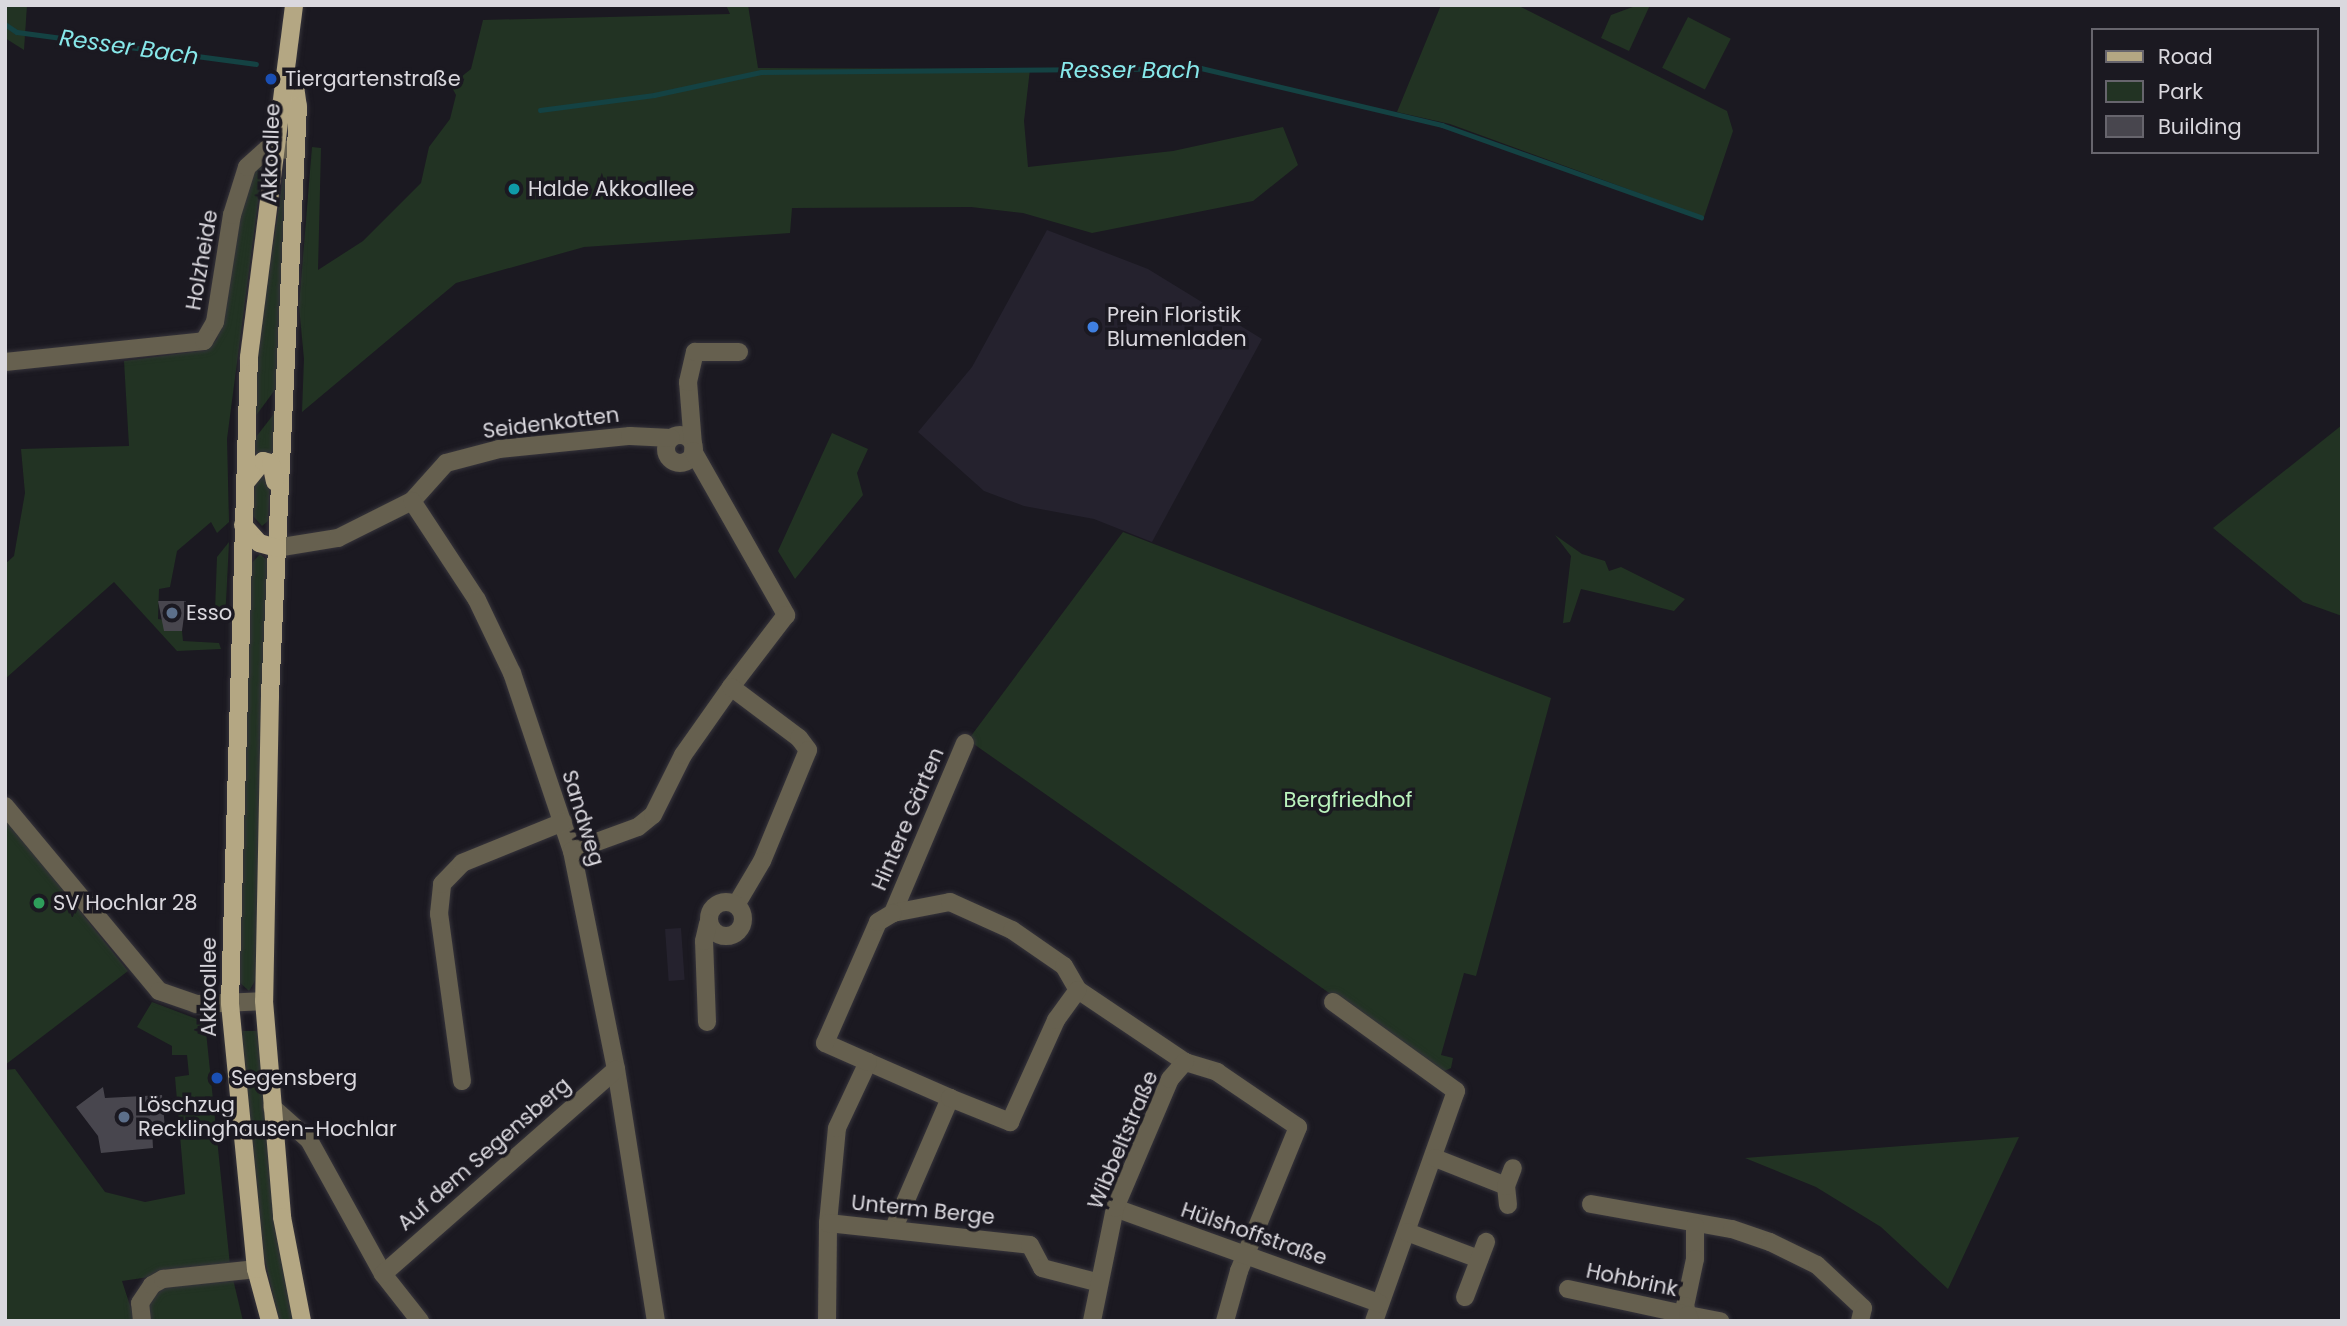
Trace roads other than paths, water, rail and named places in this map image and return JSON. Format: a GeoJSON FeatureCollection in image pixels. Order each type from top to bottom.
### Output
{"type":"FeatureCollection","features":[{"type":"Feature","properties":{"kind":"main road"},"geometry":{"type":"LineString","coordinates":[[291,58],[294,5]]}},
{"type":"Feature","properties":{"kind":"main road","name":"Akkoallee"},"geometry":{"type":"LineString","coordinates":[[270,1321],[256,1269],[230,1003],[249,357],[291,58]]}},
{"type":"Feature","properties":{"kind":"main road","name":"Akkoallee"},"geometry":{"type":"LineString","coordinates":[[291,58],[298,106],[276,548],[264,1001],[282,1217],[302,1321]]}},
{"type":"Feature","properties":{"kind":"main road","name":"Akkoallee"},"geometry":{"type":"LineString","coordinates":[[244,488],[258,463],[271,463],[278,513]]}},
{"type":"Feature","properties":{"kind":"main road"},"geometry":{"type":"LineString","coordinates":[[243,525],[255,540],[276,548]]}},
{"type":"Feature","properties":{"kind":"street"},"geometry":{"type":"LineString","coordinates":[[277,148],[295,150]]}},
{"type":"Feature","properties":{"kind":"street","name":"Holzheide"},"geometry":{"type":"LineString","coordinates":[[5,362],[204,341],[215,322],[239,183],[257,155],[277,148]]}},
{"type":"Feature","properties":{"kind":"street"},"geometry":{"type":"LineString","coordinates":[[572,851],[638,827],[653,815],[683,754],[786,615],[693,448],[688,382],[695,352],[738,352]]}},
{"type":"Feature","properties":{"kind":"street","name":"Seidenkotten"},"geometry":{"type":"LineString","coordinates":[[412,501],[446,463],[499,449],[630,436],[671,438],[684,435],[693,448]]}},
{"type":"Feature","properties":{"kind":"street"},"geometry":{"type":"LineString","coordinates":[[276,548],[338,538],[412,501]]}},
{"type":"Feature","properties":{"kind":"street","name":"Sandweg"},"geometry":{"type":"LineString","coordinates":[[412,501],[452,555],[512,673],[572,851],[616,1069],[656,1321]]}},
{"type":"Feature","properties":{"kind":"street"},"geometry":{"type":"LineString","coordinates":[[731,687],[800,738],[808,750],[762,860],[736,905]]}},
{"type":"Feature","properties":{"kind":"street","name":"Hintere Gärten"},"geometry":{"type":"LineString","coordinates":[[893,913],[965,743]]}},
{"type":"Feature","properties":{"kind":"street"},"geometry":{"type":"LineString","coordinates":[[5,806],[159,991],[196,1004],[264,1001]]}},
{"type":"Feature","properties":{"kind":"street"},"geometry":{"type":"LineString","coordinates":[[462,1081],[439,914],[442,884],[462,863],[563,822]]}},
{"type":"Feature","properties":{"kind":"street","name":"Hintere Gärten"},"geometry":{"type":"LineString","coordinates":[[868,1062],[825,1043],[878,922],[893,913],[950,902],[1013,930],[1063,967],[1078,989],[1185,1062],[1217,1072],[1298,1128],[1250,1254]]}},
{"type":"Feature","properties":{"kind":"street"},"geometry":{"type":"LineString","coordinates":[[707,1022],[704,941],[708,923],[720,903],[736,905],[742,912],[739,931],[721,937],[708,923]]}},
{"type":"Feature","properties":{"kind":"street"},"geometry":{"type":"LineString","coordinates":[[828,1223],[837,1128],[868,1062],[1010,1122],[1056,1020],[1078,989]]}},
{"type":"Feature","properties":{"kind":"street"},"geometry":{"type":"LineString","coordinates":[[1333,1002],[1456,1091],[1435,1158],[1374,1321]]}},
{"type":"Feature","properties":{"kind":"street","name":"Wibbeltstraße"},"geometry":{"type":"LineString","coordinates":[[1092,1321],[1096,1282],[1115,1208],[1170,1079],[1185,1062]]}},
{"type":"Feature","properties":{"kind":"street","name":"Auf dem Segensberg"},"geometry":{"type":"LineString","coordinates":[[383,1274],[616,1069]]}},
{"type":"Feature","properties":{"kind":"street"},"geometry":{"type":"LineString","coordinates":[[893,1230],[950,1098]]}},
{"type":"Feature","properties":{"kind":"street"},"geometry":{"type":"LineString","coordinates":[[272,1107],[309,1140],[383,1274],[420,1321]]}},
{"type":"Feature","properties":{"kind":"street"},"geometry":{"type":"LineString","coordinates":[[1435,1158],[1506,1186]]}},
{"type":"Feature","properties":{"kind":"street"},"geometry":{"type":"LineString","coordinates":[[1508,1205],[1506,1186],[1513,1168]]}},
{"type":"Feature","properties":{"kind":"street"},"geometry":{"type":"LineString","coordinates":[[1591,1204],[1695,1226],[1732,1228],[1817,1265],[1863,1308],[1860,1321]]}},
{"type":"Feature","properties":{"kind":"street","name":"Hülshoffstraße"},"geometry":{"type":"LineString","coordinates":[[1115,1208],[1228,1251],[1250,1254],[1379,1303]]}},
{"type":"Feature","properties":{"kind":"street","name":"Unterm Berge"},"geometry":{"type":"LineString","coordinates":[[827,1321],[828,1223],[1030,1245],[1042,1268],[1096,1282]]}},
{"type":"Feature","properties":{"kind":"street","name":"Hohbrink"},"geometry":{"type":"LineString","coordinates":[[1689,1318],[1695,1226]]}},
{"type":"Feature","properties":{"kind":"street"},"geometry":{"type":"LineString","coordinates":[[1407,1232],[1482,1251],[1465,1297]]}},
{"type":"Feature","properties":{"kind":"street"},"geometry":{"type":"LineString","coordinates":[[1225,1321],[1239,1271],[1250,1254]]}},
{"type":"Feature","properties":{"kind":"street"},"geometry":{"type":"LineString","coordinates":[[142,1321],[141,1303],[152,1285],[163,1279],[256,1269]]}},
{"type":"Feature","properties":{"kind":"street","name":"Hohbrink"},"geometry":{"type":"LineString","coordinates":[[1567,1289],[1689,1318],[1720,1321]]}},
{"type":"Feature","properties":{"kind":"waterway","name":"Resser Bach"},"geometry":{"type":"LineString","coordinates":[[5,24],[17,32],[256,64]]}},
{"type":"Feature","properties":{"kind":"waterway","name":"Resser Bach"},"geometry":{"type":"LineString","coordinates":[[540,110],[654,95],[761,72],[1201,68],[1442,125],[1701,217]]}},
{"type":"Feature","properties":{"kind":"place","name":"Tiergartenstraße"},"geometry":{"type":"Point","coordinates":[271,79]}},
{"type":"Feature","properties":{"kind":"place","name":"Halde Akkoallee"},"geometry":{"type":"Point","coordinates":[514,189]}},
{"type":"Feature","properties":{"kind":"place","name":"Prein Floristik Blumenladen"},"geometry":{"type":"Point","coordinates":[1093,327]}},
{"type":"Feature","properties":{"kind":"place","name":"Esso"},"geometry":{"type":"Point","coordinates":[172,613]}},
{"type":"Feature","properties":{"kind":"place","name":"SV Hochlar 28"},"geometry":{"type":"Point","coordinates":[39,903]}},
{"type":"Feature","properties":{"kind":"place","name":"Segensberg"},"geometry":{"type":"Point","coordinates":[217,1078]}},
{"type":"Feature","properties":{"kind":"place","name":"Löschzug Recklinghausen-Hochlar"},"geometry":{"type":"Point","coordinates":[124,1117]}},
{"type":"Feature","properties":{"kind":"park label","name":"Bergfriedhof"},"geometry":{"type":"Point","coordinates":[1348,800]}}]}
